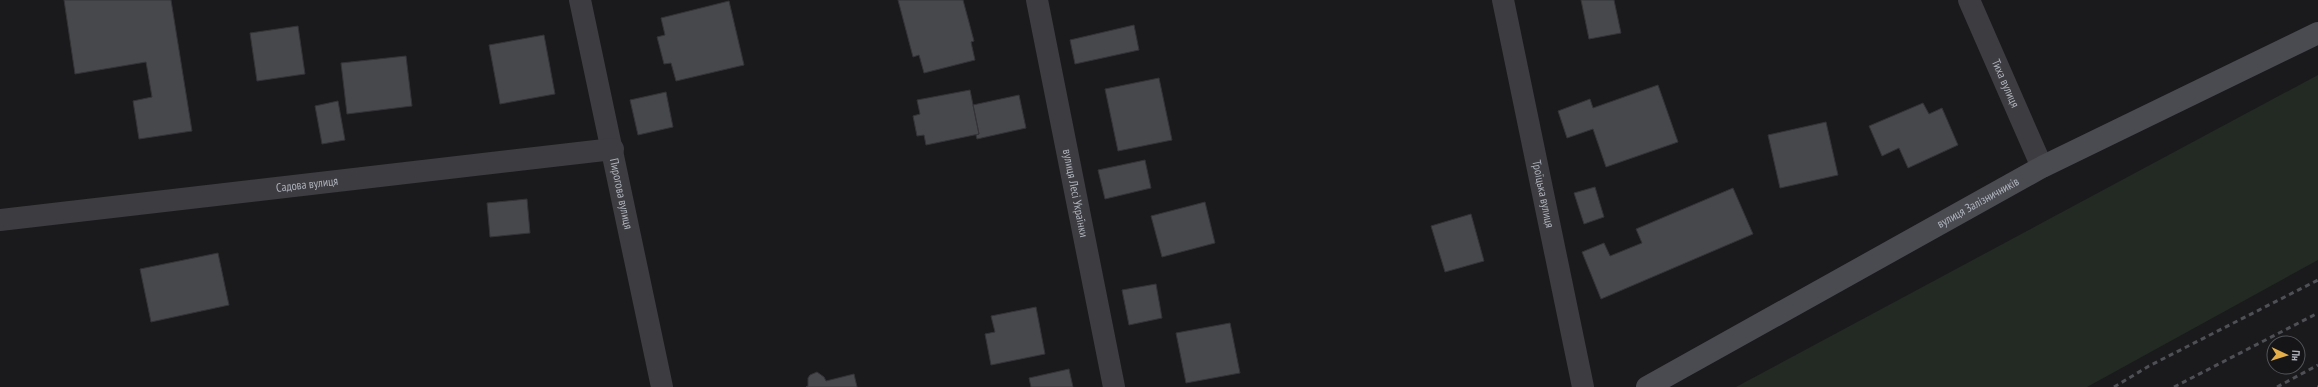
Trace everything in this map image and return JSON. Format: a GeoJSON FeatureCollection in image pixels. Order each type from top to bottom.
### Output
{"type":"FeatureCollection","features":[{"type":"Feature","properties":{"kind":"street","name":"Пирогова вулиця"},"geometry":{"type":"LineString","coordinates":[[580,0],[613,149],[662,387]]}},
{"type":"Feature","properties":{"kind":"street","name":"вулиця Лесі Українки"},"geometry":{"type":"LineString","coordinates":[[1037,0],[1114,387]]}},
{"type":"Feature","properties":{"kind":"street","name":"Троїцька вулиця"},"geometry":{"type":"LineString","coordinates":[[1503,0],[1583,387]]}},
{"type":"Feature","properties":{"kind":"street","name":"Тиха вулиця"},"geometry":{"type":"LineString","coordinates":[[1970,0],[2042,167]]}},
{"type":"Feature","properties":{"kind":"street","name":"вулиця Залізничників"},"geometry":{"type":"LineString","coordinates":[[1647,387],[2042,167],[2318,33]]}},
{"type":"Feature","properties":{"kind":"street","name":"Садова вулиця"},"geometry":{"type":"LineString","coordinates":[[0,220],[613,149]]}},
{"type":"Feature","properties":{"kind":"shaded area"},"geometry":{"type":"Polygon","coordinates":[[[2318,75],[2318,260],[2087,387],[1736,387],[2318,75]]]}},
{"type":"Feature","properties":{"kind":"building"},"geometry":{"type":"Polygon","coordinates":[[[64,0],[171,0],[192,131],[139,139],[133,101],[152,97],[146,62],[75,74],[64,0]]]}},
{"type":"Feature","properties":{"kind":"building"},"geometry":{"type":"Polygon","coordinates":[[[898,0],[963,0],[974,41],[971,42],[975,60],[924,73],[919,55],[913,57],[898,0]]]}},
{"type":"Feature","properties":{"kind":"building"},"geometry":{"type":"Polygon","coordinates":[[[1581,0],[1614,0],[1621,33],[1589,39],[1581,0]]]}},
{"type":"Feature","properties":{"kind":"building"},"geometry":{"type":"Polygon","coordinates":[[[729,1],[744,65],[676,81],[671,63],[664,64],[657,37],[665,35],[661,18],[729,1]]]}},
{"type":"Feature","properties":{"kind":"building"},"geometry":{"type":"Polygon","coordinates":[[[1134,25],[1139,50],[1075,64],[1070,40],[1134,25]]]}},
{"type":"Feature","properties":{"kind":"building"},"geometry":{"type":"Polygon","coordinates":[[[298,26],[305,74],[257,81],[250,33],[298,26]]]}},
{"type":"Feature","properties":{"kind":"building"},"geometry":{"type":"Polygon","coordinates":[[[544,35],[555,94],[500,104],[489,45],[544,35]]]}},
{"type":"Feature","properties":{"kind":"building"},"geometry":{"type":"Polygon","coordinates":[[[406,56],[412,106],[347,114],[341,63],[406,56]]]}},
{"type":"Feature","properties":{"kind":"building"},"geometry":{"type":"Polygon","coordinates":[[[1159,78],[1172,140],[1118,151],[1105,89],[1159,78]]]}},
{"type":"Feature","properties":{"kind":"building"},"geometry":{"type":"Polygon","coordinates":[[[1658,85],[1678,142],[1606,167],[1593,129],[1567,138],[1558,111],[1590,99],[1593,108],[1658,85]]]}},
{"type":"Feature","properties":{"kind":"building"},"geometry":{"type":"Polygon","coordinates":[[[970,90],[979,134],[926,145],[924,135],[917,136],[913,116],[920,114],[917,100],[970,90]]]}},
{"type":"Feature","properties":{"kind":"building"},"geometry":{"type":"Polygon","coordinates":[[[666,92],[673,127],[638,135],[630,100],[666,92]]]}},
{"type":"Feature","properties":{"kind":"building"},"geometry":{"type":"Polygon","coordinates":[[[1019,95],[1026,128],[977,139],[976,135],[979,134],[973,105],[1019,95]]]}},
{"type":"Feature","properties":{"kind":"building"},"geometry":{"type":"Polygon","coordinates":[[[338,101],[345,140],[322,144],[315,106],[338,101]]]}},
{"type":"Feature","properties":{"kind":"building"},"geometry":{"type":"Polygon","coordinates":[[[1923,103],[1929,114],[1942,108],[1958,145],[1908,168],[1899,148],[1882,156],[1869,126],[1923,103]]]}},
{"type":"Feature","properties":{"kind":"building"},"geometry":{"type":"Polygon","coordinates":[[[1826,122],[1838,175],[1780,188],[1768,135],[1826,122]]]}},
{"type":"Feature","properties":{"kind":"building"},"geometry":{"type":"Polygon","coordinates":[[[1145,160],[1151,188],[1105,199],[1098,170],[1145,160]]]}},
{"type":"Feature","properties":{"kind":"building"},"geometry":{"type":"Polygon","coordinates":[[[1595,187],[1604,217],[1584,224],[1574,193],[1595,187]]]}},
{"type":"Feature","properties":{"kind":"building"},"geometry":{"type":"Polygon","coordinates":[[[1733,188],[1753,234],[1601,299],[1582,252],[1604,243],[1610,256],[1642,243],[1636,229],[1733,188]]]}},
{"type":"Feature","properties":{"kind":"building"},"geometry":{"type":"Polygon","coordinates":[[[527,199],[530,233],[490,237],[487,203],[527,199]]]}},
{"type":"Feature","properties":{"kind":"building"},"geometry":{"type":"Polygon","coordinates":[[[1205,202],[1215,243],[1162,257],[1151,216],[1205,202]]]}},
{"type":"Feature","properties":{"kind":"building"},"geometry":{"type":"Polygon","coordinates":[[[1471,214],[1484,261],[1445,272],[1431,226],[1471,214]]]}},
{"type":"Feature","properties":{"kind":"building"},"geometry":{"type":"Polygon","coordinates":[[[218,253],[229,305],[151,322],[140,269],[218,253]]]}},
{"type":"Feature","properties":{"kind":"building"},"geometry":{"type":"Polygon","coordinates":[[[1156,284],[1162,318],[1129,325],[1122,290],[1156,284]]]}},
{"type":"Feature","properties":{"kind":"building"},"geometry":{"type":"Polygon","coordinates":[[[1036,307],[1045,354],[991,365],[985,334],[995,332],[991,316],[1036,307]]]}},
{"type":"Feature","properties":{"kind":"building"},"geometry":{"type":"Polygon","coordinates":[[[1230,323],[1240,373],[1186,383],[1176,333],[1230,323]]]}},
{"type":"Feature","properties":{"kind":"building"},"geometry":{"type":"Polygon","coordinates":[[[1069,369],[1073,387],[1031,387],[1029,378],[1069,369]]]}},
{"type":"Feature","properties":{"kind":"building"},"geometry":{"type":"Polygon","coordinates":[[[817,372],[824,377],[826,381],[854,374],[857,387],[806,387],[808,386],[808,378],[810,375],[817,372]]]}},
{"type":"Feature","properties":{"kind":"railway"},"geometry":{"type":"LineString","coordinates":[[2114,387],[2149,366],[2318,280]]}},
{"type":"Feature","properties":{"kind":"railway"},"geometry":{"type":"LineString","coordinates":[[2174,387],[2318,313]]}},
{"type":"Feature","properties":{"kind":"railway"},"geometry":{"type":"LineString","coordinates":[[2277,387],[2318,365]]}}]}
